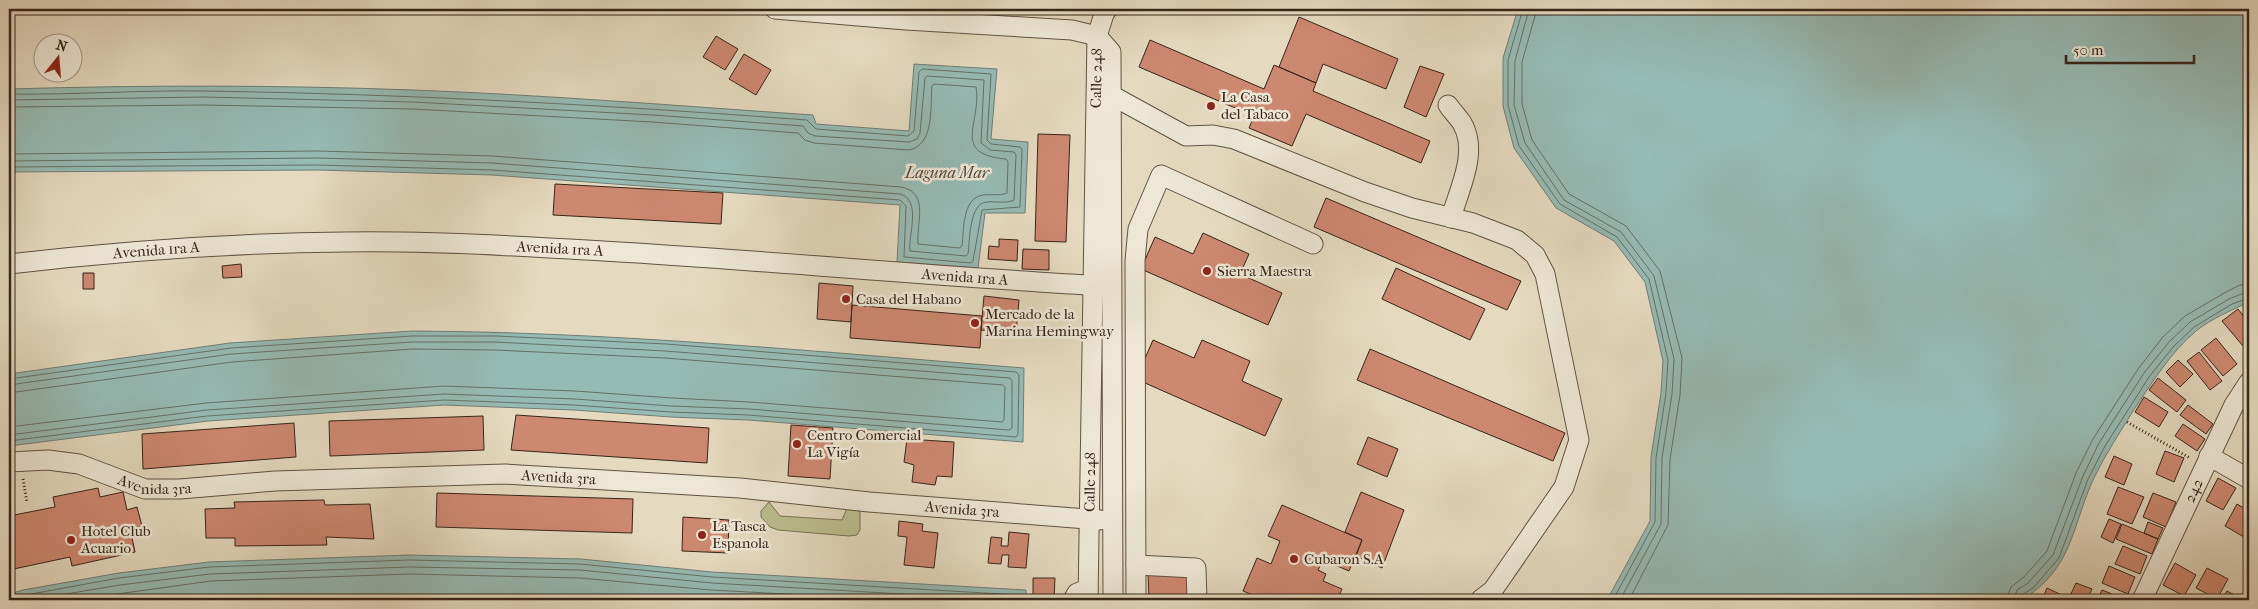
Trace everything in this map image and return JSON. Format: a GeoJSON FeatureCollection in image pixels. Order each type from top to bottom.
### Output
{"type":"FeatureCollection","features":[{"type":"Feature","properties":{"kind":"street"},"geometry":{"type":"LineString","coordinates":[[775,9],[911,14],[986,24],[1072,30],[1097,36],[1105,11],[1108,9]]}},
{"type":"Feature","properties":{"kind":"street"},"geometry":{"type":"LineString","coordinates":[[975,9],[986,24]]}},
{"type":"Feature","properties":{"kind":"street","name":"Calle 248"},"geometry":{"type":"LineString","coordinates":[[1097,36],[1111,52],[1113,600]]}},
{"type":"Feature","properties":{"kind":"street","name":"Calle 248"},"geometry":{"type":"LineString","coordinates":[[1088,594],[1097,36]]}},
{"type":"Feature","properties":{"kind":"street"},"geometry":{"type":"LineString","coordinates":[[1111,95],[1186,136],[1213,135],[1234,139],[1365,192],[1473,224],[1517,240],[1535,255],[1545,274],[1579,440],[1564,487],[1493,590],[1480,600]]}},
{"type":"Feature","properties":{"kind":"street"},"geometry":{"type":"LineString","coordinates":[[1448,105],[1463,124],[1468,139],[1469,156],[1451,218]]}},
{"type":"Feature","properties":{"kind":"street"},"geometry":{"type":"LineString","coordinates":[[1136,600],[1135,261],[1138,229],[1161,175],[1313,244]]}},
{"type":"Feature","properties":{"kind":"street","name":"Avenida 1ra A"},"geometry":{"type":"LineString","coordinates":[[9,264],[103,253],[218,245],[346,242],[415,243],[619,251],[1112,286]]}},
{"type":"Feature","properties":{"kind":"street","name":"242"},"geometry":{"type":"LineString","coordinates":[[2142,600],[2234,405],[2249,382]]}},
{"type":"Feature","properties":{"kind":"street","name":"Avenida 3ra"},"geometry":{"type":"LineString","coordinates":[[14,461],[48,460],[79,464],[145,489],[180,489],[275,481],[505,474],[740,488],[869,502],[1112,521]]}},
{"type":"Feature","properties":{"kind":"street"},"geometry":{"type":"LineString","coordinates":[[2207,461],[2249,480]]}},
{"type":"Feature","properties":{"kind":"street"},"geometry":{"type":"LineString","coordinates":[[1136,565],[1196,568],[1197,600]]}},
{"type":"Feature","properties":{"kind":"street"},"geometry":{"type":"LineString","coordinates":[[1073,600],[1077,592],[1088,594]]}},
{"type":"Feature","properties":{"kind":"path"},"geometry":{"type":"LineString","coordinates":[[2127,422],[2207,461]]}},
{"type":"Feature","properties":{"kind":"path"},"geometry":{"type":"LineString","coordinates":[[14,461],[27,503]]}},
{"type":"Feature","properties":{"kind":"green space"},"geometry":{"type":"Polygon","coordinates":[[[769,502],[780,516],[842,520],[847,508],[855,508],[860,512],[860,530],[857,535],[849,536],[778,530],[770,527],[761,517],[761,511],[769,502]]]}},
{"type":"Feature","properties":{"kind":"water"},"geometry":{"type":"Polygon","coordinates":[[[1518,9],[2249,9],[2249,302],[2196,331],[2162,369],[2133,411],[2093,480],[2061,561],[2052,575],[2039,588],[2022,600],[1607,600],[1650,521],[1651,457],[1661,393],[1663,361],[1645,282],[1614,241],[1556,208],[1514,148],[1503,106],[1503,58],[1518,9]]]}},
{"type":"Feature","properties":{"kind":"water","name":"Laguna Mar"},"geometry":{"type":"Polygon","coordinates":[[[914,64],[997,69],[991,139],[1028,142],[1025,213],[985,213],[978,268],[897,262],[900,205],[492,175],[318,170],[9,172],[9,89],[261,86],[463,92],[813,115],[816,124],[909,131],[914,64]]]}},
{"type":"Feature","properties":{"kind":"water"},"geometry":{"type":"Polygon","coordinates":[[[412,331],[489,332],[642,339],[1024,368],[1023,442],[748,420],[444,405],[208,421],[9,446],[9,374],[230,343],[412,331]]]}},
{"type":"Feature","properties":{"kind":"water"},"geometry":{"type":"Polygon","coordinates":[[[409,555],[581,559],[712,572],[1026,590],[1026,600],[9,600],[9,594],[23,590],[119,573],[209,562],[409,555]]]}},
{"type":"Feature","properties":{"kind":"building"},"geometry":{"type":"Polygon","coordinates":[[[1299,17],[1398,59],[1386,89],[1323,64],[1316,83],[1279,67],[1299,17]]]}},
{"type":"Feature","properties":{"kind":"building"},"geometry":{"type":"Polygon","coordinates":[[[716,36],[738,49],[725,70],[703,57],[716,36]]]}},
{"type":"Feature","properties":{"kind":"building"},"geometry":{"type":"Polygon","coordinates":[[[1150,40],[1264,89],[1274,65],[1316,83],[1313,91],[1430,141],[1421,163],[1306,114],[1292,146],[1249,128],[1254,116],[1139,67],[1150,40]]]}},
{"type":"Feature","properties":{"kind":"building"},"geometry":{"type":"Polygon","coordinates":[[[744,54],[771,70],[756,95],[729,79],[744,54]]]}},
{"type":"Feature","properties":{"kind":"building"},"geometry":{"type":"Polygon","coordinates":[[[1420,66],[1444,74],[1426,117],[1404,107],[1420,66]]]}},
{"type":"Feature","properties":{"kind":"building"},"geometry":{"type":"Polygon","coordinates":[[[1038,134],[1070,135],[1066,242],[1035,241],[1038,134]]]}},
{"type":"Feature","properties":{"kind":"building"},"geometry":{"type":"Polygon","coordinates":[[[555,184],[723,193],[721,224],[553,215],[555,184]]]}},
{"type":"Feature","properties":{"kind":"building"},"geometry":{"type":"Polygon","coordinates":[[[1326,198],[1521,281],[1507,310],[1314,227],[1326,198]]]}},
{"type":"Feature","properties":{"kind":"building"},"geometry":{"type":"Polygon","coordinates":[[[1203,233],[1249,254],[1240,274],[1282,293],[1268,325],[1141,269],[1155,237],[1193,254],[1203,233]]]}},
{"type":"Feature","properties":{"kind":"building"},"geometry":{"type":"Polygon","coordinates":[[[999,239],[1018,240],[1017,261],[988,259],[989,246],[999,247],[999,239]]]}},
{"type":"Feature","properties":{"kind":"building"},"geometry":{"type":"Polygon","coordinates":[[[1023,249],[1049,250],[1049,270],[1022,269],[1023,249]]]}},
{"type":"Feature","properties":{"kind":"building"},"geometry":{"type":"Polygon","coordinates":[[[241,264],[242,277],[223,278],[222,266],[241,264]]]}},
{"type":"Feature","properties":{"kind":"building"},"geometry":{"type":"Polygon","coordinates":[[[1396,268],[1485,309],[1470,340],[1382,299],[1396,268]]]}},
{"type":"Feature","properties":{"kind":"building"},"geometry":{"type":"Polygon","coordinates":[[[83,273],[94,273],[94,289],[83,289],[83,273]]]}},
{"type":"Feature","properties":{"kind":"building"},"geometry":{"type":"Polygon","coordinates":[[[819,283],[853,286],[851,322],[817,319],[819,283]]]}},
{"type":"Feature","properties":{"kind":"building"},"geometry":{"type":"Polygon","coordinates":[[[984,296],[1019,300],[1016,333],[981,330],[984,296]]]}},
{"type":"Feature","properties":{"kind":"building"},"geometry":{"type":"Polygon","coordinates":[[[852,305],[982,316],[980,348],[850,338],[852,305]]]}},
{"type":"Feature","properties":{"kind":"building"},"geometry":{"type":"Polygon","coordinates":[[[2238,309],[2249,323],[2249,341],[2243,346],[2222,321],[2238,309]]]}},
{"type":"Feature","properties":{"kind":"building"},"geometry":{"type":"Polygon","coordinates":[[[2216,338],[2237,364],[2223,376],[2201,350],[2216,338]]]}},
{"type":"Feature","properties":{"kind":"building"},"geometry":{"type":"Polygon","coordinates":[[[1153,340],[1194,358],[1202,340],[1250,361],[1242,381],[1282,399],[1265,436],[1136,379],[1153,340]]]}},
{"type":"Feature","properties":{"kind":"building"},"geometry":{"type":"Polygon","coordinates":[[[1370,349],[1565,433],[1553,461],[1357,380],[1370,349]]]}},
{"type":"Feature","properties":{"kind":"building"},"geometry":{"type":"Polygon","coordinates":[[[2199,352],[2222,381],[2210,390],[2187,361],[2199,352]]]}},
{"type":"Feature","properties":{"kind":"building"},"geometry":{"type":"Polygon","coordinates":[[[2178,360],[2193,374],[2180,387],[2166,372],[2178,360]]]}},
{"type":"Feature","properties":{"kind":"building"},"geometry":{"type":"Polygon","coordinates":[[[2158,378],[2186,400],[2177,412],[2149,390],[2158,378]]]}},
{"type":"Feature","properties":{"kind":"building"},"geometry":{"type":"Polygon","coordinates":[[[2144,397],[2168,412],[2159,427],[2135,412],[2144,397]]]}},
{"type":"Feature","properties":{"kind":"building"},"geometry":{"type":"Polygon","coordinates":[[[2188,405],[2213,424],[2206,434],[2180,415],[2188,405]]]}},
{"type":"Feature","properties":{"kind":"building"},"geometry":{"type":"Polygon","coordinates":[[[516,415],[709,428],[707,463],[511,450],[516,415]]]}},
{"type":"Feature","properties":{"kind":"building"},"geometry":{"type":"Polygon","coordinates":[[[483,416],[484,450],[330,456],[329,421],[483,416]]]}},
{"type":"Feature","properties":{"kind":"building"},"geometry":{"type":"Polygon","coordinates":[[[294,423],[296,457],[143,469],[142,434],[294,423]]]}},
{"type":"Feature","properties":{"kind":"building"},"geometry":{"type":"Polygon","coordinates":[[[2183,424],[2205,439],[2197,451],[2175,436],[2183,424]]]}},
{"type":"Feature","properties":{"kind":"building"},"geometry":{"type":"Polygon","coordinates":[[[791,425],[833,428],[830,479],[788,476],[791,425]]]}},
{"type":"Feature","properties":{"kind":"building"},"geometry":{"type":"Polygon","coordinates":[[[1368,437],[1398,449],[1387,477],[1357,464],[1368,437]]]}},
{"type":"Feature","properties":{"kind":"building"},"geometry":{"type":"Polygon","coordinates":[[[907,439],[954,442],[952,477],[937,476],[935,485],[912,482],[914,465],[904,462],[907,439]]]}},
{"type":"Feature","properties":{"kind":"building"},"geometry":{"type":"Polygon","coordinates":[[[2165,451],[2184,458],[2174,482],[2156,474],[2165,451]]]}},
{"type":"Feature","properties":{"kind":"building"},"geometry":{"type":"Polygon","coordinates":[[[2114,456],[2132,464],[2124,485],[2105,477],[2114,456]]]}},
{"type":"Feature","properties":{"kind":"building"},"geometry":{"type":"Polygon","coordinates":[[[2218,478],[2236,488],[2223,510],[2206,501],[2218,478]]]}},
{"type":"Feature","properties":{"kind":"building"},"geometry":{"type":"Polygon","coordinates":[[[2118,487],[2144,497],[2132,524],[2107,514],[2118,487]]]}},
{"type":"Feature","properties":{"kind":"building","name":"Hotel Club Acuario"},"geometry":{"type":"Polygon","coordinates":[[[98,488],[100,497],[123,492],[127,510],[137,507],[142,526],[130,528],[135,552],[72,566],[70,557],[9,570],[9,516],[55,507],[53,497],[98,488]]]}},
{"type":"Feature","properties":{"kind":"building"},"geometry":{"type":"Polygon","coordinates":[[[1361,492],[1404,510],[1382,568],[1356,556],[1362,540],[1345,532],[1361,492]]]}},
{"type":"Feature","properties":{"kind":"building"},"geometry":{"type":"Polygon","coordinates":[[[437,493],[633,499],[632,533],[436,527],[437,493]]]}},
{"type":"Feature","properties":{"kind":"building"},"geometry":{"type":"Polygon","coordinates":[[[2153,493],[2176,502],[2166,527],[2143,517],[2153,493]]]}},
{"type":"Feature","properties":{"kind":"building"},"geometry":{"type":"Polygon","coordinates":[[[324,500],[325,505],[370,504],[374,539],[326,537],[327,545],[235,546],[235,538],[206,538],[205,509],[235,508],[234,502],[324,500]]]}},
{"type":"Feature","properties":{"kind":"building"},"geometry":{"type":"Polygon","coordinates":[[[2237,504],[2249,511],[2249,527],[2244,537],[2225,526],[2237,504]]]}},
{"type":"Feature","properties":{"kind":"building"},"geometry":{"type":"Polygon","coordinates":[[[1282,505],[1362,540],[1349,571],[1323,560],[1318,570],[1326,574],[1323,581],[1342,589],[1337,600],[1265,600],[1243,591],[1257,558],[1271,564],[1280,541],[1268,536],[1282,505]]]}},
{"type":"Feature","properties":{"kind":"building"},"geometry":{"type":"Polygon","coordinates":[[[683,517],[729,520],[728,553],[682,551],[683,517]]]}},
{"type":"Feature","properties":{"kind":"building"},"geometry":{"type":"Polygon","coordinates":[[[2109,519],[2121,524],[2113,543],[2101,537],[2109,519]]]}},
{"type":"Feature","properties":{"kind":"building"},"geometry":{"type":"Polygon","coordinates":[[[899,521],[923,524],[922,531],[938,533],[934,568],[904,565],[907,537],[898,536],[899,521]]]}},
{"type":"Feature","properties":{"kind":"building"},"geometry":{"type":"Polygon","coordinates":[[[2148,522],[2163,528],[2158,539],[2144,533],[2148,522]]]}},
{"type":"Feature","properties":{"kind":"building"},"geometry":{"type":"Polygon","coordinates":[[[2122,524],[2158,539],[2152,554],[2116,539],[2122,524]]]}},
{"type":"Feature","properties":{"kind":"building"},"geometry":{"type":"Polygon","coordinates":[[[1009,532],[1029,534],[1026,568],[1008,567],[1009,555],[1002,555],[1001,564],[988,563],[991,537],[1002,538],[1001,546],[1008,546],[1009,532]]]}},
{"type":"Feature","properties":{"kind":"building"},"geometry":{"type":"Polygon","coordinates":[[[2123,546],[2147,556],[2140,574],[2115,564],[2123,546]]]}},
{"type":"Feature","properties":{"kind":"building"},"geometry":{"type":"Polygon","coordinates":[[[2175,563],[2196,575],[2184,596],[2163,585],[2175,563]]]}},
{"type":"Feature","properties":{"kind":"building"},"geometry":{"type":"Polygon","coordinates":[[[2109,566],[2135,577],[2128,594],[2102,583],[2109,566]]]}},
{"type":"Feature","properties":{"kind":"building"},"geometry":{"type":"Polygon","coordinates":[[[2207,568],[2228,579],[2217,599],[2196,588],[2207,568]]]}},
{"type":"Feature","properties":{"kind":"building"},"geometry":{"type":"Polygon","coordinates":[[[1148,573],[1188,575],[1188,600],[1149,600],[1148,573]]]}},
{"type":"Feature","properties":{"kind":"building"},"geometry":{"type":"Polygon","coordinates":[[[1033,578],[1055,578],[1054,600],[1033,600],[1033,578]]]}},
{"type":"Feature","properties":{"kind":"building"},"geometry":{"type":"Polygon","coordinates":[[[2076,583],[2092,589],[2087,600],[2069,598],[2076,583]]]}},
{"type":"Feature","properties":{"kind":"building"},"geometry":{"type":"Polygon","coordinates":[[[2047,588],[2064,596],[2062,600],[2042,600],[2047,588]]]}},
{"type":"Feature","properties":{"kind":"building"},"geometry":{"type":"Polygon","coordinates":[[[2102,590],[2122,598],[2121,600],[2097,600],[2102,590]]]}},
{"type":"Feature","properties":{"kind":"building"},"geometry":{"type":"Polygon","coordinates":[[[2227,591],[2244,600],[2221,600],[2227,591]]]}},
{"type":"Feature","properties":{"kind":"place","name":"La Casa del Tabaco"},"geometry":{"type":"Point","coordinates":[1211,106]}},
{"type":"Feature","properties":{"kind":"place","name":"Sierra Maestra"},"geometry":{"type":"Point","coordinates":[1207,271]}},
{"type":"Feature","properties":{"kind":"place","name":"Casa del Habano"},"geometry":{"type":"Point","coordinates":[846,299]}},
{"type":"Feature","properties":{"kind":"place","name":"Mercado de la Marina Hemingway"},"geometry":{"type":"Point","coordinates":[975,323]}},
{"type":"Feature","properties":{"kind":"place","name":"Centro Comercial La Vigía"},"geometry":{"type":"Point","coordinates":[797,444]}},
{"type":"Feature","properties":{"kind":"place","name":"La Tasca Espanola"},"geometry":{"type":"Point","coordinates":[702,535]}},
{"type":"Feature","properties":{"kind":"place","name":"Hotel Club Acuario"},"geometry":{"type":"Point","coordinates":[71,540]}},
{"type":"Feature","properties":{"kind":"place","name":"Cubaron S.A"},"geometry":{"type":"Point","coordinates":[1294,559]}}]}
